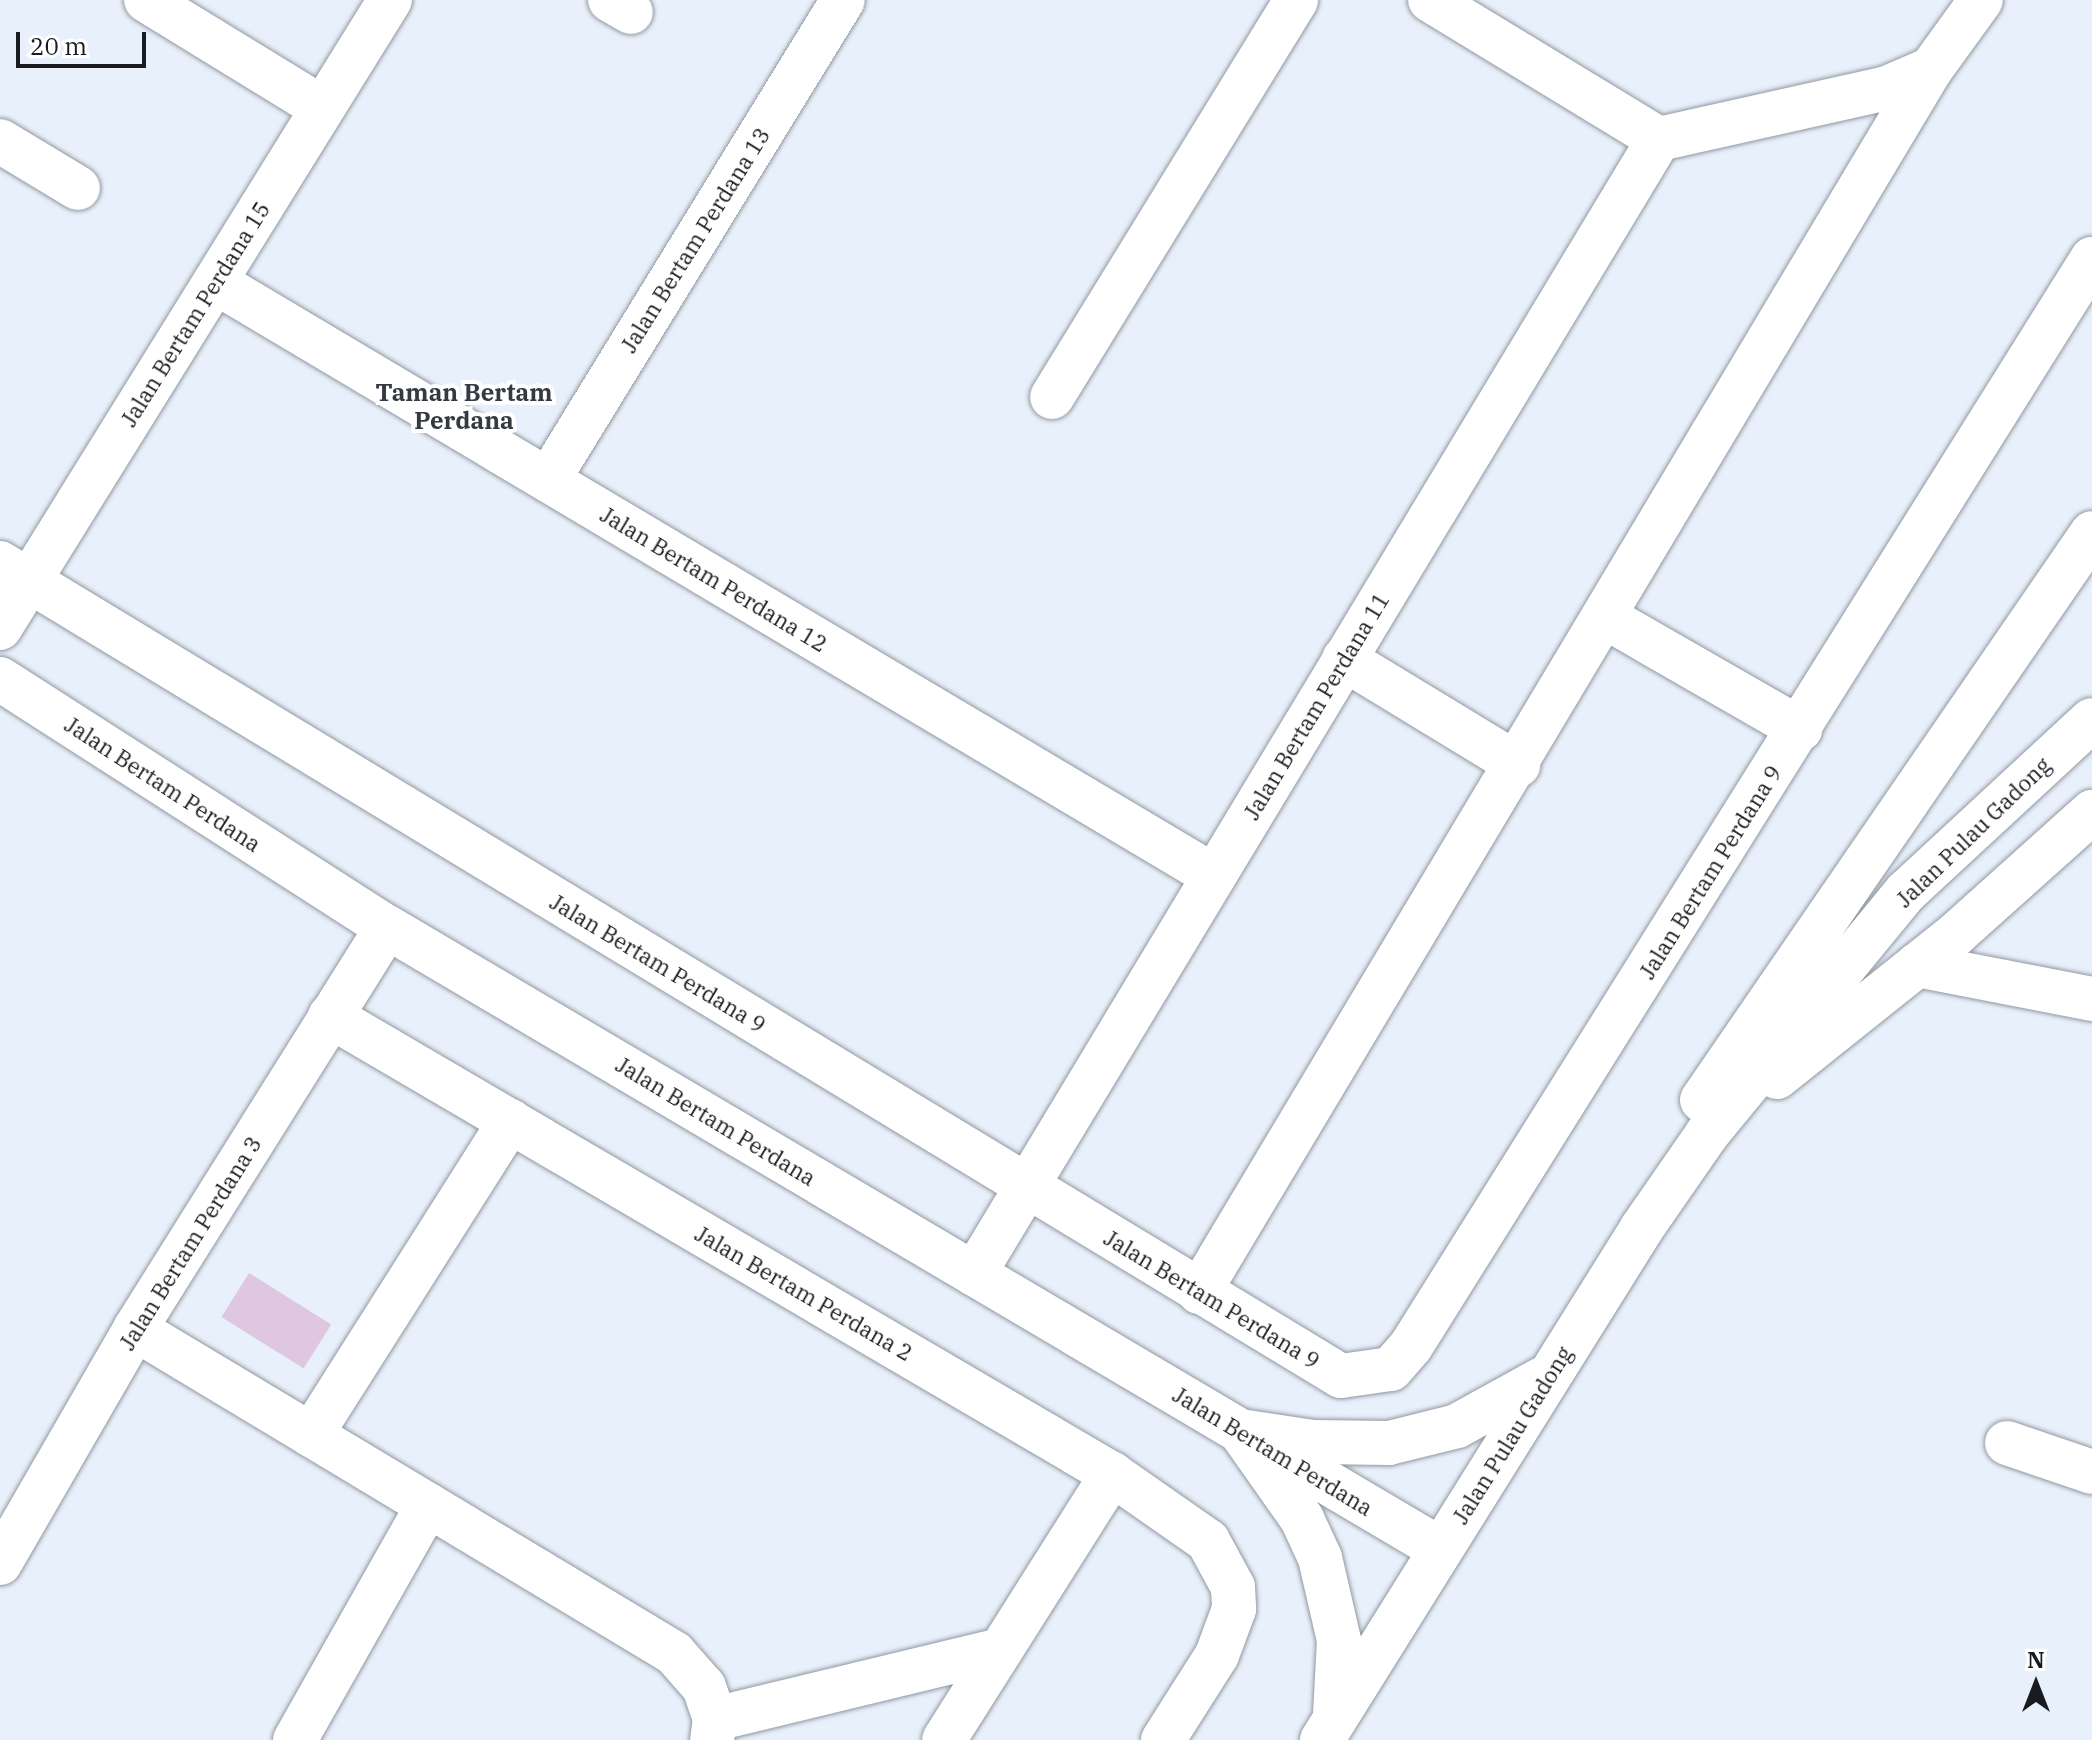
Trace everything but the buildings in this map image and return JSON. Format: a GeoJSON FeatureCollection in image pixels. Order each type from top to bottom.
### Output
{"type":"FeatureCollection","features":[{"type":"Feature","properties":{"kind":"street"},"geometry":{"type":"LineString","coordinates":[[146,0],[322,108]]}},
{"type":"Feature","properties":{"kind":"street","name":"Jalan Bertam Perdana 15"},"geometry":{"type":"LineString","coordinates":[[0,628],[15,572],[215,282],[390,0]]}},
{"type":"Feature","properties":{"kind":"street","name":"Jalan Bertam Perdana 13"},"geometry":{"type":"LineString","coordinates":[[548,480],[843,0]]}},
{"type":"Feature","properties":{"kind":"street"},"geometry":{"type":"LineString","coordinates":[[1052,397],[1296,0]]}},
{"type":"Feature","properties":{"kind":"street"},"geometry":{"type":"LineString","coordinates":[[1430,0],[1659,139],[1887,88],[1931,69]]}},
{"type":"Feature","properties":{"kind":"street"},"geometry":{"type":"LineString","coordinates":[[1199,1292],[1607,618],[1931,69],[1981,0]]}},
{"type":"Feature","properties":{"kind":"street","name":"Jalan Bertam Perdana 11"},"geometry":{"type":"LineString","coordinates":[[974,1274],[1659,139]]}},
{"type":"Feature","properties":{"kind":"street"},"geometry":{"type":"LineString","coordinates":[[0,141],[78,188]]}},
{"type":"Feature","properties":{"kind":"street","name":"Jalan Bertam Perdana 9"},"geometry":{"type":"LineString","coordinates":[[15,572],[1026,1188],[1341,1376],[1391,1369],[1411,1346],[2092,259]]}},
{"type":"Feature","properties":{"kind":"street","name":"Jalan Bertam Perdana 12"},"geometry":{"type":"LineString","coordinates":[[215,282],[1214,876]]}},
{"type":"Feature","properties":{"kind":"street"},"geometry":{"type":"LineString","coordinates":[[1642,1228],[1685,1124],[2092,533]]}},
{"type":"Feature","properties":{"kind":"street"},"geometry":{"type":"LineString","coordinates":[[1607,618],[1800,729]]}},
{"type":"Feature","properties":{"kind":"street"},"geometry":{"type":"LineString","coordinates":[[1344,659],[1518,765]]}},
{"type":"Feature","properties":{"kind":"street","name":"Jalan Bertam Perdana"},"geometry":{"type":"LineString","coordinates":[[0,679],[387,927],[1440,1549]]}},
{"type":"Feature","properties":{"kind":"street","name":"Jalan Pulau Gadong"},"geometry":{"type":"LineString","coordinates":[[1328,1730],[1642,1228],[1707,1134],[1906,892],[2092,720]]}},
{"type":"Feature","properties":{"kind":"street","name":"Jalan Pulau Gadong"},"geometry":{"type":"LineString","coordinates":[[1707,1134],[1917,965],[2092,812]]}},
{"type":"Feature","properties":{"kind":"street","name":"Jalan Bertam Perdana 3"},"geometry":{"type":"LineString","coordinates":[[0,1563],[135,1329],[387,927]]}},
{"type":"Feature","properties":{"kind":"street"},"geometry":{"type":"LineString","coordinates":[[1917,965],[2092,999]]}},
{"type":"Feature","properties":{"kind":"street","name":"Jalan Bertam Perdana 2"},"geometry":{"type":"LineString","coordinates":[[330,1016],[1112,1474],[1208,1541],[1224,1563],[1234,1609],[1217,1655],[1163,1740]]}},
{"type":"Feature","properties":{"kind":"street"},"geometry":{"type":"LineString","coordinates":[[311,1435],[510,1121]]}},
{"type":"Feature","properties":{"kind":"street"},"geometry":{"type":"LineString","coordinates":[[135,1329],[674,1653],[711,1715],[1001,1650]]}},
{"type":"Feature","properties":{"kind":"street"},"geometry":{"type":"LineString","coordinates":[[1240,1431],[1349,1444],[1425,1436],[1492,1411],[1553,1370]]}},
{"type":"Feature","properties":{"kind":"street"},"geometry":{"type":"LineString","coordinates":[[1240,1431],[1302,1519],[1320,1558],[1339,1640],[1328,1730]]}},
{"type":"Feature","properties":{"kind":"street"},"geometry":{"type":"LineString","coordinates":[[2007,1443],[2092,1472]]}},
{"type":"Feature","properties":{"kind":"street"},"geometry":{"type":"LineString","coordinates":[[944,1740],[1112,1474]]}},
{"type":"Feature","properties":{"kind":"street"},"geometry":{"type":"LineString","coordinates":[[295,1740],[428,1505]]}},
{"type":"Feature","properties":{"kind":"shaded area"},"geometry":{"type":"Polygon","coordinates":[[[249,1273],[331,1324],[304,1369],[221,1317],[249,1273]]]}},
{"type":"Feature","properties":{"kind":"district","name":"Taman Bertam Perdana"},"geometry":{"type":"Point","coordinates":[464,407]}}]}
